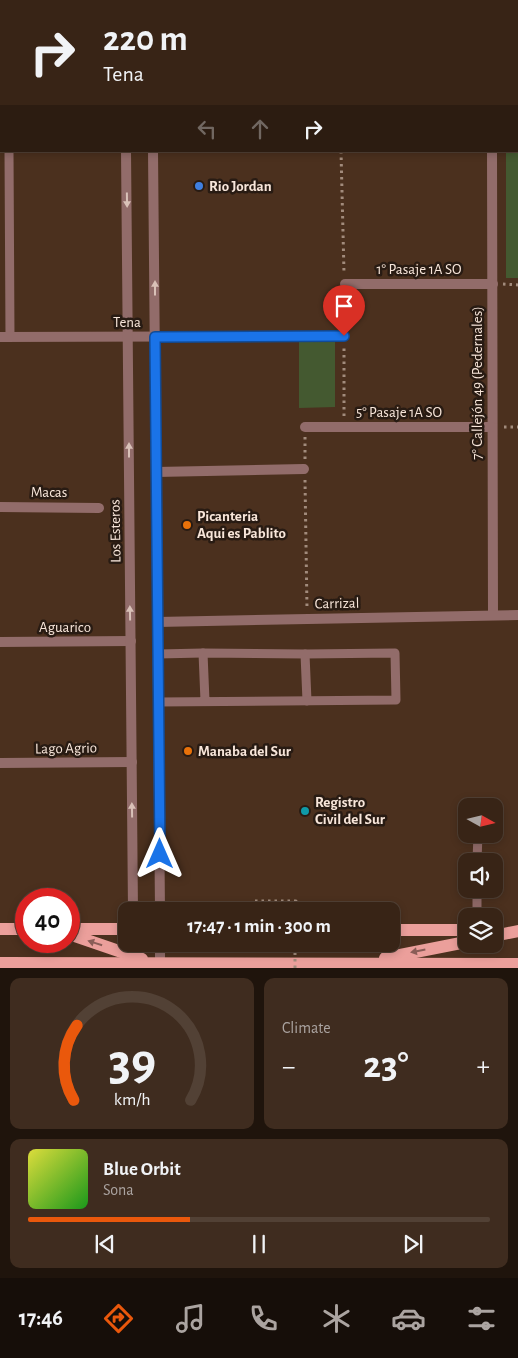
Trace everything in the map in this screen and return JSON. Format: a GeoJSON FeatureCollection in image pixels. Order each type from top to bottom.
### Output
{"type":"FeatureCollection","features":[{"type":"Feature","properties":{"kind":"main road"},"geometry":{"type":"LineString","coordinates":[[0,929],[15,929]]}},
{"type":"Feature","properties":{"kind":"main road"},"geometry":{"type":"LineString","coordinates":[[80,929],[118,930]]}},
{"type":"Feature","properties":{"kind":"main road"},"geometry":{"type":"LineString","coordinates":[[400,930],[458,930]]}},
{"type":"Feature","properties":{"kind":"main road"},"geometry":{"type":"LineString","coordinates":[[503,930],[518,931]]}},
{"type":"Feature","properties":{"kind":"main road"},"geometry":{"type":"LineString","coordinates":[[503,934],[518,931]]}},
{"type":"Feature","properties":{"kind":"main road"},"geometry":{"type":"LineString","coordinates":[[80,938],[156,964]]}},
{"type":"Feature","properties":{"kind":"main road"},"geometry":{"type":"LineString","coordinates":[[359,963],[458,944]]}},
{"type":"Feature","properties":{"kind":"main road"},"geometry":{"type":"LineString","coordinates":[[0,963],[518,964]]}},
{"type":"Feature","properties":{"kind":"street","name":"Los Esteros"},"geometry":{"type":"LineString","coordinates":[[126,152],[133,902]]}},
{"type":"Feature","properties":{"kind":"street"},"geometry":{"type":"LineString","coordinates":[[154,152],[160,902]]}},
{"type":"Feature","properties":{"kind":"street","name":"7° Callejón 49 (Pedernales)"},"geometry":{"type":"LineString","coordinates":[[492,152],[492,615]]}},
{"type":"Feature","properties":{"kind":"street","name":"1° Pasaje 1A SO"},"geometry":{"type":"LineString","coordinates":[[345,284],[492,284]]}},
{"type":"Feature","properties":{"kind":"street","name":"Tena"},"geometry":{"type":"LineString","coordinates":[[5,337],[344,336]]}},
{"type":"Feature","properties":{"kind":"street","name":"5° Pasaje 1A SO"},"geometry":{"type":"LineString","coordinates":[[305,427],[492,427]]}},
{"type":"Feature","properties":{"kind":"street"},"geometry":{"type":"LineString","coordinates":[[156,472],[304,469]]}},
{"type":"Feature","properties":{"kind":"street","name":"Macas"},"geometry":{"type":"LineString","coordinates":[[0,507],[99,508]]}},
{"type":"Feature","properties":{"kind":"street","name":"Carrizal"},"geometry":{"type":"LineString","coordinates":[[157,622],[518,615]]}},
{"type":"Feature","properties":{"kind":"street","name":"Aguarico"},"geometry":{"type":"LineString","coordinates":[[0,642],[131,641]]}},
{"type":"Feature","properties":{"kind":"street","name":"Lago Agrio"},"geometry":{"type":"LineString","coordinates":[[0,764],[132,762]]}},
{"type":"Feature","properties":{"kind":"lane"},"geometry":{"type":"LineString","coordinates":[[5,337],[4,221],[9,152]]}},
{"type":"Feature","properties":{"kind":"lane"},"geometry":{"type":"LineString","coordinates":[[203,653],[205,702]]}},
{"type":"Feature","properties":{"kind":"lane"},"geometry":{"type":"LineString","coordinates":[[158,654],[395,653],[396,700],[158,702]]}},
{"type":"Feature","properties":{"kind":"lane"},"geometry":{"type":"LineString","coordinates":[[305,654],[307,701]]}},
{"type":"Feature","properties":{"kind":"path"},"geometry":{"type":"LineString","coordinates":[[305,427],[307,618]]}},
{"type":"Feature","properties":{"kind":"path"},"geometry":{"type":"LineString","coordinates":[[252,902],[296,902]]}},
{"type":"Feature","properties":{"kind":"path"},"geometry":{"type":"LineString","coordinates":[[295,952],[295,968]]}},
{"type":"Feature","properties":{"kind":"green space"},"geometry":{"type":"Polygon","coordinates":[[[506,152],[518,152],[518,278],[506,278],[506,152]]]}},
{"type":"Feature","properties":{"kind":"green space"},"geometry":{"type":"Polygon","coordinates":[[[335,341],[335,407],[299,408],[299,342],[335,341]]]}},
{"type":"Feature","properties":{"kind":"place","name":"Rio Jordan"},"geometry":{"type":"Point","coordinates":[199,186]}},
{"type":"Feature","properties":{"kind":"place","name":"Picanteria Aqui es Pablito"},"geometry":{"type":"Point","coordinates":[187,525]}},
{"type":"Feature","properties":{"kind":"place","name":"Manaba del Sur"},"geometry":{"type":"Point","coordinates":[188,751]}},
{"type":"Feature","properties":{"kind":"place","name":"Registro Civil del Sur"},"geometry":{"type":"Point","coordinates":[305,811]}},
{"type":"Feature","properties":{"kind":"route"},"geometry":{"type":"LineString","coordinates":[[160,854],[155,337],[344,336]]}}]}
